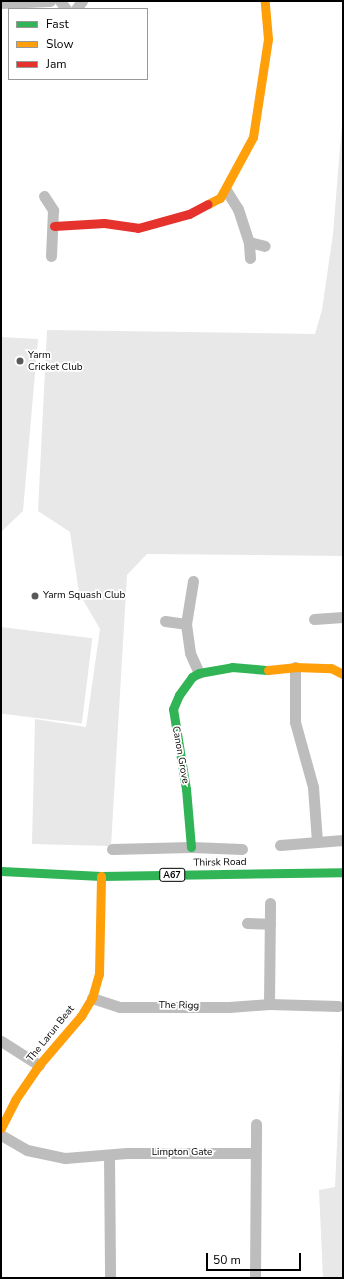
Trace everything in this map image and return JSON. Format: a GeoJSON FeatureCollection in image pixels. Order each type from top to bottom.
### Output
{"type":"FeatureCollection","features":[{"type":"Feature","properties":{"kind":"street"},"geometry":{"type":"LineString","coordinates":[[1,3],[50,1]]}},
{"type":"Feature","properties":{"kind":"street"},"geometry":{"type":"LineString","coordinates":[[54,226],[104,222],[138,228],[189,214],[220,198],[226,190],[254,137],[268,39],[265,1]]}},
{"type":"Feature","properties":{"kind":"street"},"geometry":{"type":"LineString","coordinates":[[226,190],[238,209],[249,242],[250,258]]}},
{"type":"Feature","properties":{"kind":"street"},"geometry":{"type":"LineString","coordinates":[[44,196],[53,210],[54,226],[52,256]]}},
{"type":"Feature","properties":{"kind":"street"},"geometry":{"type":"LineString","coordinates":[[249,242],[265,246]]}},
{"type":"Feature","properties":{"kind":"street"},"geometry":{"type":"LineString","coordinates":[[193,581],[186,624],[190,653],[199,673],[232,667],[269,670],[295,667],[331,668],[343,674]]}},
{"type":"Feature","properties":{"kind":"street"},"geometry":{"type":"LineString","coordinates":[[314,619],[343,617]]}},
{"type":"Feature","properties":{"kind":"street"},"geometry":{"type":"LineString","coordinates":[[165,621],[186,624]]}},
{"type":"Feature","properties":{"kind":"street"},"geometry":{"type":"LineString","coordinates":[[295,667],[295,722],[313,787],[316,841]]}},
{"type":"Feature","properties":{"kind":"street","name":"Canon Grove"},"geometry":{"type":"LineString","coordinates":[[191,847],[186,789],[173,710],[179,695],[192,677],[199,673]]}},
{"type":"Feature","properties":{"kind":"street"},"geometry":{"type":"LineString","coordinates":[[280,845],[343,840]]}},
{"type":"Feature","properties":{"kind":"street"},"geometry":{"type":"LineString","coordinates":[[112,849],[191,847],[242,849]]}},
{"type":"Feature","properties":{"kind":"street","name":"Thirsk Road"},"geometry":{"type":"LineString","coordinates":[[1,871],[101,876],[343,872]]}},
{"type":"Feature","properties":{"kind":"street","name":"The Larun Beat"},"geometry":{"type":"LineString","coordinates":[[1,1128],[15,1100],[39,1065],[81,1016],[92,998],[99,974],[101,876]]}},
{"type":"Feature","properties":{"kind":"street"},"geometry":{"type":"LineString","coordinates":[[268,1004],[270,903]]}},
{"type":"Feature","properties":{"kind":"street"},"geometry":{"type":"LineString","coordinates":[[247,923],[270,924]]}},
{"type":"Feature","properties":{"kind":"street","name":"The Rigg"},"geometry":{"type":"LineString","coordinates":[[92,998],[120,1007],[229,1007],[268,1004],[338,1006]]}},
{"type":"Feature","properties":{"kind":"street"},"geometry":{"type":"LineString","coordinates":[[1,1041],[39,1065]]}},
{"type":"Feature","properties":{"kind":"street"},"geometry":{"type":"LineString","coordinates":[[255,1278],[256,1124]]}},
{"type":"Feature","properties":{"kind":"street","name":"Limpton Gate"},"geometry":{"type":"LineString","coordinates":[[1,1135],[27,1150],[65,1158],[127,1153],[255,1153]]}},
{"type":"Feature","properties":{"kind":"street"},"geometry":{"type":"LineString","coordinates":[[109,1155],[110,1278]]}},
{"type":"Feature","properties":{"kind":"shaded area"},"geometry":{"type":"Polygon","coordinates":[[[343,111],[343,556],[147,554],[127,575],[111,846],[32,844],[35,719],[86,727],[100,629],[79,593],[70,532],[38,511],[47,330],[315,334],[322,310],[333,234],[343,111]]]}},
{"type":"Feature","properties":{"kind":"shaded area"},"geometry":{"type":"Polygon","coordinates":[[[1,337],[38,339],[23,511],[1,532],[1,337]]]}},
{"type":"Feature","properties":{"kind":"shaded area"},"geometry":{"type":"Polygon","coordinates":[[[1,627],[92,638],[82,724],[1,714],[1,627]]]}},
{"type":"Feature","properties":{"kind":"shaded area"},"geometry":{"type":"Polygon","coordinates":[[[342,1037],[343,1278],[323,1278],[319,1190],[335,1187],[342,1037]]]}},
{"type":"Feature","properties":{"kind":"traffic: fast"},"geometry":{"type":"LineString","coordinates":[[191,847],[186,789],[173,709],[179,695],[192,677],[199,673],[232,667],[268,670]]}},
{"type":"Feature","properties":{"kind":"traffic: fast"},"geometry":{"type":"LineString","coordinates":[[1,871],[101,876],[343,872]]}},
{"type":"Feature","properties":{"kind":"traffic: slow"},"geometry":{"type":"LineString","coordinates":[[208,204],[220,198],[253,137],[268,39],[265,1]]}},
{"type":"Feature","properties":{"kind":"traffic: slow"},"geometry":{"type":"LineString","coordinates":[[268,670],[295,667],[331,668],[343,674]]}},
{"type":"Feature","properties":{"kind":"traffic: slow"},"geometry":{"type":"LineString","coordinates":[[1,1128],[15,1100],[39,1065],[81,1016],[92,998],[99,974],[101,876]]}},
{"type":"Feature","properties":{"kind":"traffic: jam"},"geometry":{"type":"LineString","coordinates":[[54,226],[104,223],[138,228],[189,214],[208,204]]}},
{"type":"Feature","properties":{"kind":"place","name":"Yarm Cricket Club"},"geometry":{"type":"Point","coordinates":[20,361]}},
{"type":"Feature","properties":{"kind":"place","name":"Yarm Squash Club"},"geometry":{"type":"Point","coordinates":[35,596]}}]}
